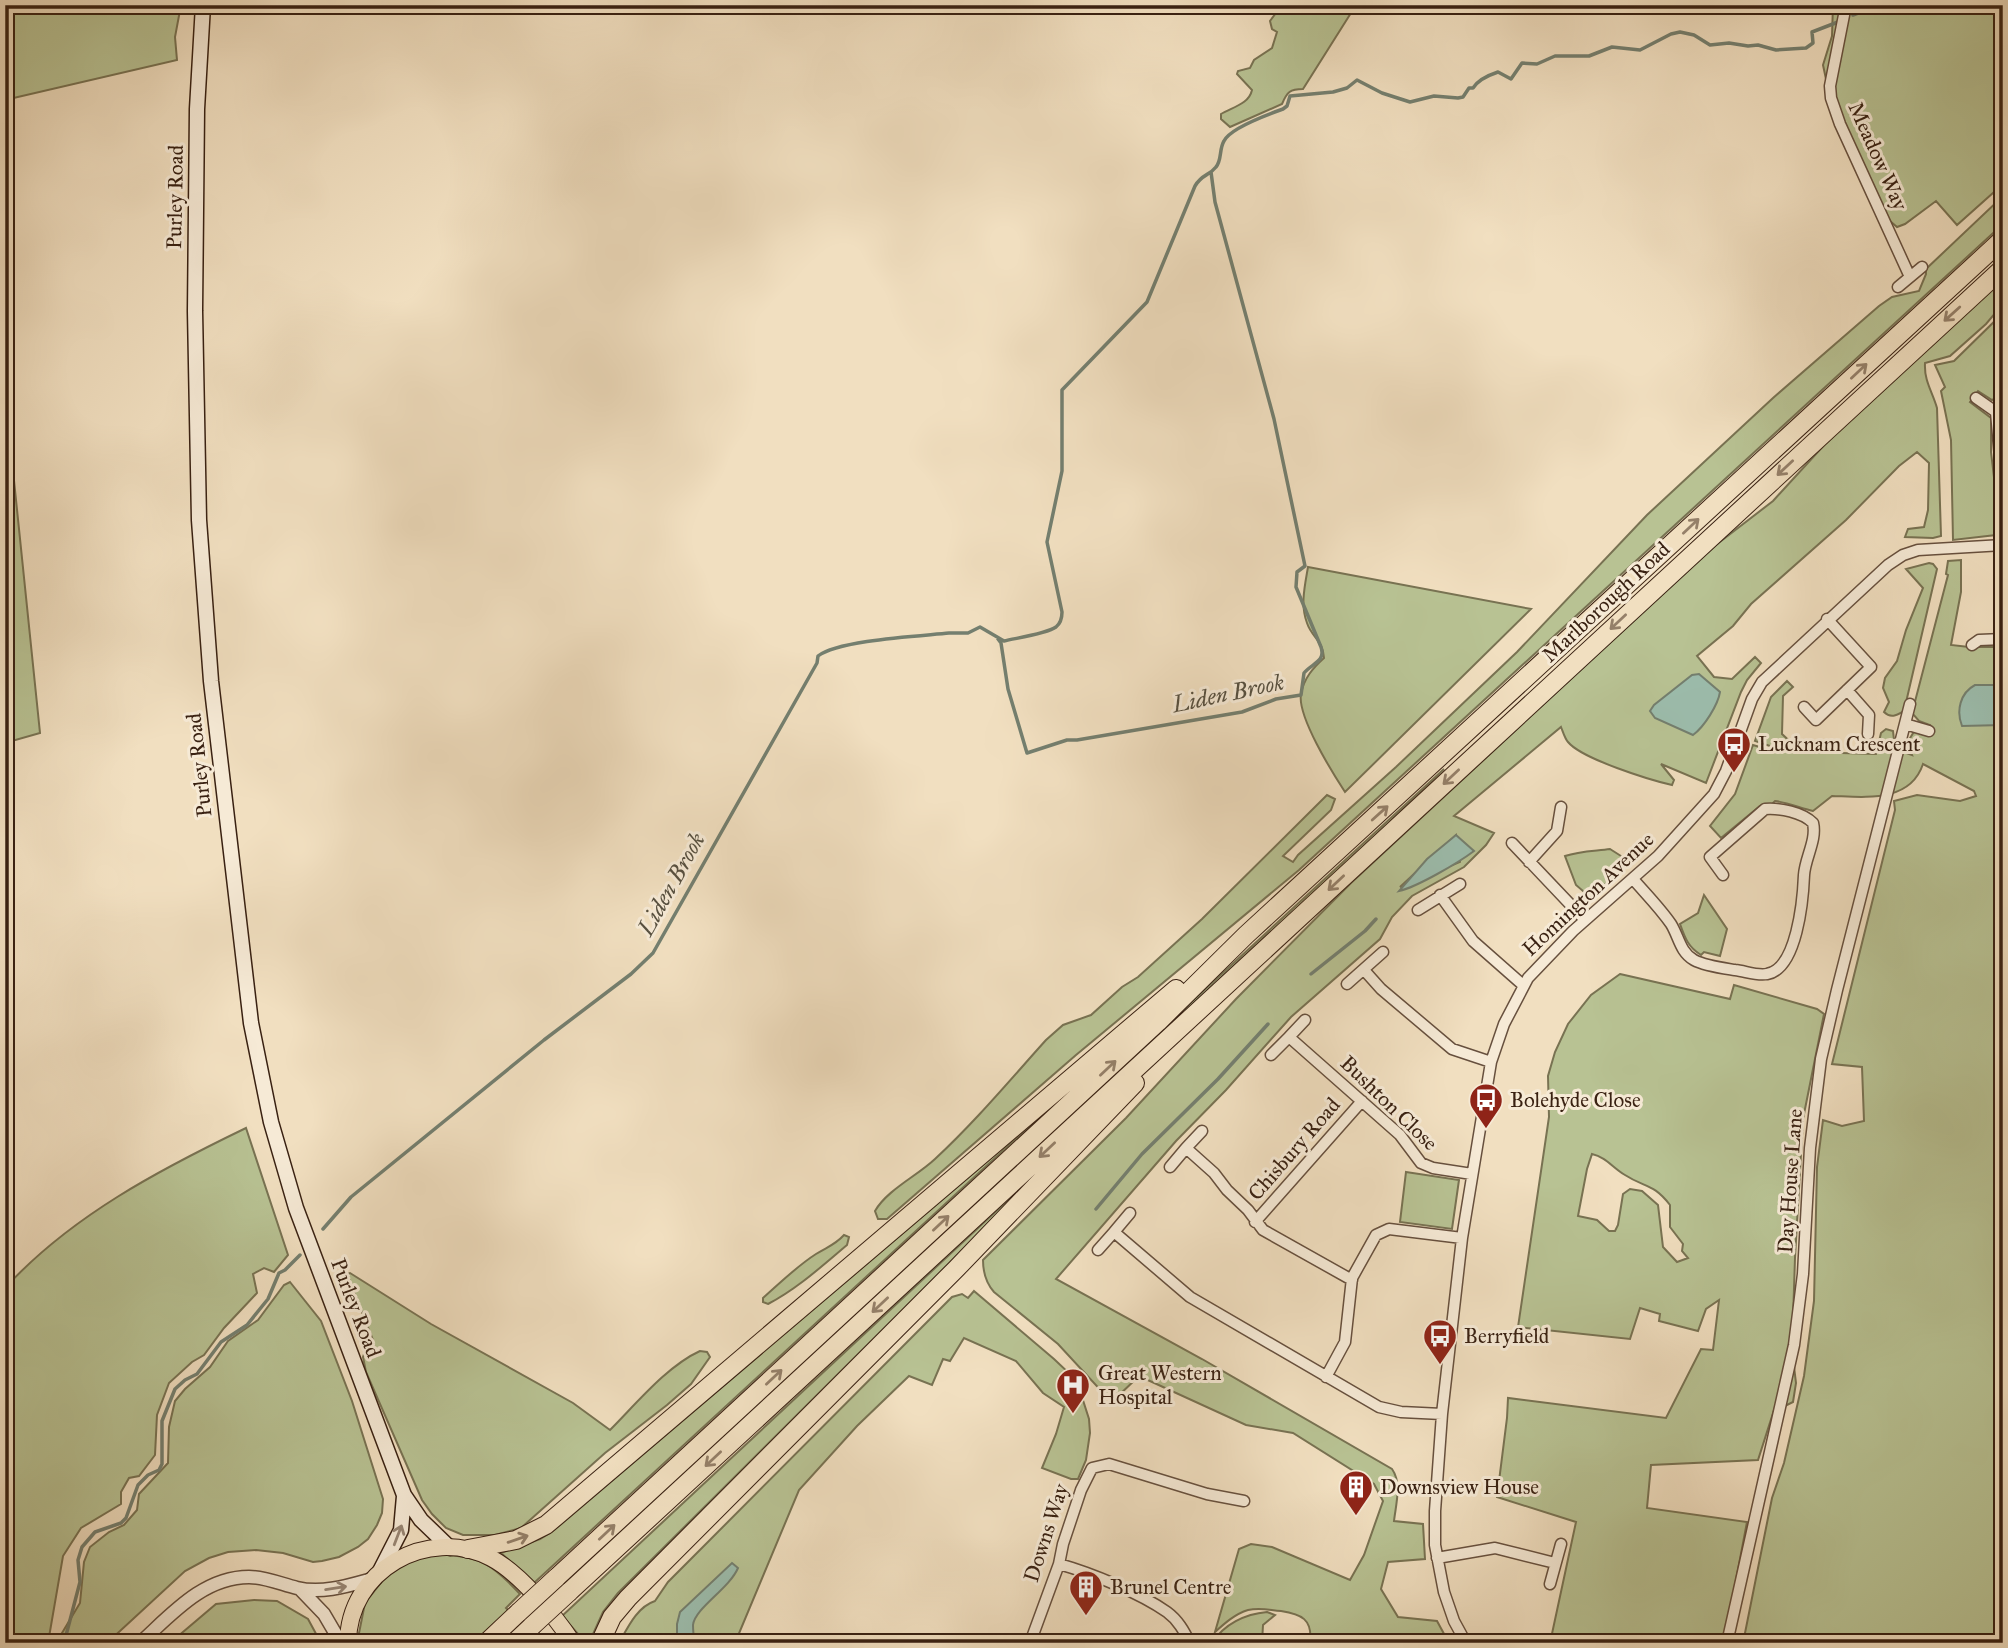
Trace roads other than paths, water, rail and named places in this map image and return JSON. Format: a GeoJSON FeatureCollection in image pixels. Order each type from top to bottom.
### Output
{"type":"FeatureCollection","features":[{"type":"Feature","properties":{"kind":"highway","name":"Marlborough Road"},"geometry":{"type":"LineString","coordinates":[[1246,935],[2003,239]]}},
{"type":"Feature","properties":{"kind":"highway","name":"Marlborough Road"},"geometry":{"type":"LineString","coordinates":[[1241,971],[2003,268]]}},
{"type":"Feature","properties":{"kind":"highway"},"geometry":{"type":"LineString","coordinates":[[459,1548],[516,1540],[546,1525],[1196,972],[1246,935]]}},
{"type":"Feature","properties":{"kind":"highway"},"geometry":{"type":"LineString","coordinates":[[486,1643],[1158,1022],[1246,935]]}},
{"type":"Feature","properties":{"kind":"highway"},"geometry":{"type":"LineString","coordinates":[[514,1643],[1241,971]]}},
{"type":"Feature","properties":{"kind":"highway"},"geometry":{"type":"LineString","coordinates":[[600,1643],[612,1617],[628,1598],[981,1244],[1241,971]]}},
{"type":"Feature","properties":{"kind":"main road","name":"Purley Road"},"geometry":{"type":"LineString","coordinates":[[203,5],[197,109],[195,298],[200,520],[211,681],[251,1023],[271,1122],[296,1208],[404,1495],[421,1520],[459,1548]]}},
{"type":"Feature","properties":{"kind":"main road","name":"Purley Road"},"geometry":{"type":"LineString","coordinates":[[376,1575],[401,1530],[404,1495]]}},
{"type":"Feature","properties":{"kind":"main road"},"geometry":{"type":"LineString","coordinates":[[348,1643],[350,1618],[357,1601],[376,1575],[395,1560],[417,1552],[459,1548],[494,1560],[510,1571],[573,1643]]}},
{"type":"Feature","properties":{"kind":"street","name":"Meadow Way"},"geometry":{"type":"LineString","coordinates":[[1846,5],[1830,86],[1831,98],[1840,124],[1910,277]]}},
{"type":"Feature","properties":{"kind":"street"},"geometry":{"type":"LineString","coordinates":[[1898,288],[1922,267]]}},
{"type":"Feature","properties":{"kind":"street"},"geometry":{"type":"LineString","coordinates":[[1976,398],[1999,409],[2003,492]]}},
{"type":"Feature","properties":{"kind":"street","name":"Homington Avenue"},"geometry":{"type":"LineString","coordinates":[[1466,1643],[1448,1607],[1437,1558],[1434,1523],[1442,1414],[1462,1238],[1491,1062],[1499,1037],[1523,985],[1585,920],[1670,844],[1714,794],[1726,771],[1756,690],[1771,672],[1827,619],[1888,565],[1908,552],[2003,545]]}},
{"type":"Feature","properties":{"kind":"street"},"geometry":{"type":"LineString","coordinates":[[1804,707],[1816,720],[1871,667],[1827,619]]}},
{"type":"Feature","properties":{"kind":"street"},"geometry":{"type":"LineString","coordinates":[[1972,645],[1979,640],[2003,639]]}},
{"type":"Feature","properties":{"kind":"street"},"geometry":{"type":"LineString","coordinates":[[1847,690],[1869,715],[1868,734]]}},
{"type":"Feature","properties":{"kind":"street","name":"Day House Lane"},"geometry":{"type":"LineString","coordinates":[[1727,1643],[1794,1345],[1803,1274],[1810,1149],[1821,1059],[1836,990],[1910,704]]}},
{"type":"Feature","properties":{"kind":"street"},"geometry":{"type":"LineString","coordinates":[[1905,724],[1929,731]]}},
{"type":"Feature","properties":{"kind":"street"},"geometry":{"type":"LineString","coordinates":[[1529,862],[1557,831],[1562,807]]}},
{"type":"Feature","properties":{"kind":"street"},"geometry":{"type":"LineString","coordinates":[[1633,879],[1670,923],[1685,952],[1693,959],[1703,964],[1759,974],[1773,972],[1787,959],[1791,947],[1804,891],[1813,823],[1803,815],[1765,809],[1710,857],[1723,875]]}},
{"type":"Feature","properties":{"kind":"street"},"geometry":{"type":"LineString","coordinates":[[1512,843],[1585,920]]}},
{"type":"Feature","properties":{"kind":"street"},"geometry":{"type":"LineString","coordinates":[[1418,910],[1460,884]]}},
{"type":"Feature","properties":{"kind":"street"},"geometry":{"type":"LineString","coordinates":[[1440,895],[1473,941],[1523,985]]}},
{"type":"Feature","properties":{"kind":"street"},"geometry":{"type":"LineString","coordinates":[[1347,984],[1383,952]]}},
{"type":"Feature","properties":{"kind":"street"},"geometry":{"type":"LineString","coordinates":[[1364,970],[1381,989],[1452,1049],[1491,1062]]}},
{"type":"Feature","properties":{"kind":"street"},"geometry":{"type":"LineString","coordinates":[[1271,1055],[1305,1020]]}},
{"type":"Feature","properties":{"kind":"street","name":"Bushton Close"},"geometry":{"type":"LineString","coordinates":[[1289,1037],[1400,1135],[1425,1166],[1472,1174]]}},
{"type":"Feature","properties":{"kind":"street","name":"Chisbury Road"},"geometry":{"type":"LineString","coordinates":[[1255,1222],[1362,1101]]}},
{"type":"Feature","properties":{"kind":"street"},"geometry":{"type":"LineString","coordinates":[[1170,1167],[1202,1131]]}},
{"type":"Feature","properties":{"kind":"street"},"geometry":{"type":"LineString","coordinates":[[1186,1148],[1214,1173],[1263,1230],[1352,1280]]}},
{"type":"Feature","properties":{"kind":"street"},"geometry":{"type":"LineString","coordinates":[[1098,1250],[1130,1213]]}},
{"type":"Feature","properties":{"kind":"street"},"geometry":{"type":"LineString","coordinates":[[1326,1377],[1345,1342],[1352,1280],[1374,1238],[1383,1230],[1462,1238]]}},
{"type":"Feature","properties":{"kind":"street"},"geometry":{"type":"LineString","coordinates":[[1114,1232],[1190,1297],[1326,1377],[1388,1410],[1442,1414]]}},
{"type":"Feature","properties":{"kind":"street","name":"Downs Way"},"geometry":{"type":"LineString","coordinates":[[1030,1643],[1059,1564],[1086,1476],[1092,1468],[1109,1464],[1207,1494],[1244,1501]]}},
{"type":"Feature","properties":{"kind":"street"},"geometry":{"type":"LineString","coordinates":[[1550,1584],[1561,1544]]}},
{"type":"Feature","properties":{"kind":"street"},"geometry":{"type":"LineString","coordinates":[[1437,1558],[1495,1548],[1555,1563]]}},
{"type":"Feature","properties":{"kind":"street"},"geometry":{"type":"LineString","coordinates":[[1059,1564],[1107,1582],[1166,1612],[1180,1626],[1191,1643]]}},
{"type":"Feature","properties":{"kind":"street"},"geometry":{"type":"LineString","coordinates":[[139,1643],[195,1595],[226,1580],[256,1577],[300,1589],[335,1589],[376,1575]]}},
{"type":"Feature","properties":{"kind":"street"},"geometry":{"type":"LineString","coordinates":[[300,1589],[324,1614],[341,1643]]}},
{"type":"Feature","properties":{"kind":"waterway","name":"Liden Brook"},"geometry":{"type":"LineString","coordinates":[[1853,15],[1866,10],[1869,5]]}},
{"type":"Feature","properties":{"kind":"waterway","name":"Liden Brook"},"geometry":{"type":"LineString","coordinates":[[323,1229],[351,1197],[544,1040],[631,974],[653,953],[817,663],[818,656],[861,642],[968,633],[980,627],[1004,641],[1045,632],[1058,625],[1062,612],[1047,542],[1062,471],[1062,390],[1147,302],[1195,186],[1216,167],[1221,147],[1234,131],[1283,109],[1290,96],[1333,92],[1347,88],[1357,80],[1382,93],[1410,102],[1434,96],[1458,98],[1491,75],[1498,72],[1511,79],[1522,63],[1537,64],[1555,56],[1589,56],[1612,47],[1640,50],[1680,32],[1694,35],[1710,45],[1758,45],[1776,50],[1806,48],[1813,43],[1812,32],[1838,22]]}},
{"type":"Feature","properties":{"kind":"waterway","name":"Liden Brook"},"geometry":{"type":"LineString","coordinates":[[998,639],[1001,643],[1008,689],[1027,753],[1067,740],[1242,712],[1276,699],[1301,695],[1304,673],[1322,656],[1321,647],[1296,587],[1297,572],[1305,566],[1274,419],[1215,202],[1211,172]]}},
{"type":"Feature","properties":{"kind":"waterway"},"geometry":{"type":"LineString","coordinates":[[1311,974],[1376,919]]}},
{"type":"Feature","properties":{"kind":"waterway"},"geometry":{"type":"LineString","coordinates":[[1096,1209],[1142,1154],[1218,1079],[1268,1024]]}},
{"type":"Feature","properties":{"kind":"waterway","name":"Liden Brook"},"geometry":{"type":"LineString","coordinates":[[64,1643],[80,1582],[78,1560],[82,1547],[95,1532],[121,1523],[126,1518],[138,1485],[148,1475],[159,1470],[162,1464],[162,1421],[175,1389],[197,1374],[221,1342],[247,1325],[268,1299],[279,1273],[300,1255]]}},
{"type":"Feature","properties":{"kind":"place","name":"Lucknam Crescent"},"geometry":{"type":"Point","coordinates":[1734,774]}},
{"type":"Feature","properties":{"kind":"place","name":"Bolehyde Close"},"geometry":{"type":"Point","coordinates":[1486,1130]}},
{"type":"Feature","properties":{"kind":"place","name":"Berryfield"},"geometry":{"type":"Point","coordinates":[1440,1366]}},
{"type":"Feature","properties":{"kind":"place","name":"Great Western Hospital"},"geometry":{"type":"Point","coordinates":[1073,1415]}},
{"type":"Feature","properties":{"kind":"place","name":"Downsview House"},"geometry":{"type":"Point","coordinates":[1356,1517]}},
{"type":"Feature","properties":{"kind":"place","name":"Brunel Centre"},"geometry":{"type":"Point","coordinates":[1086,1617]}}]}
